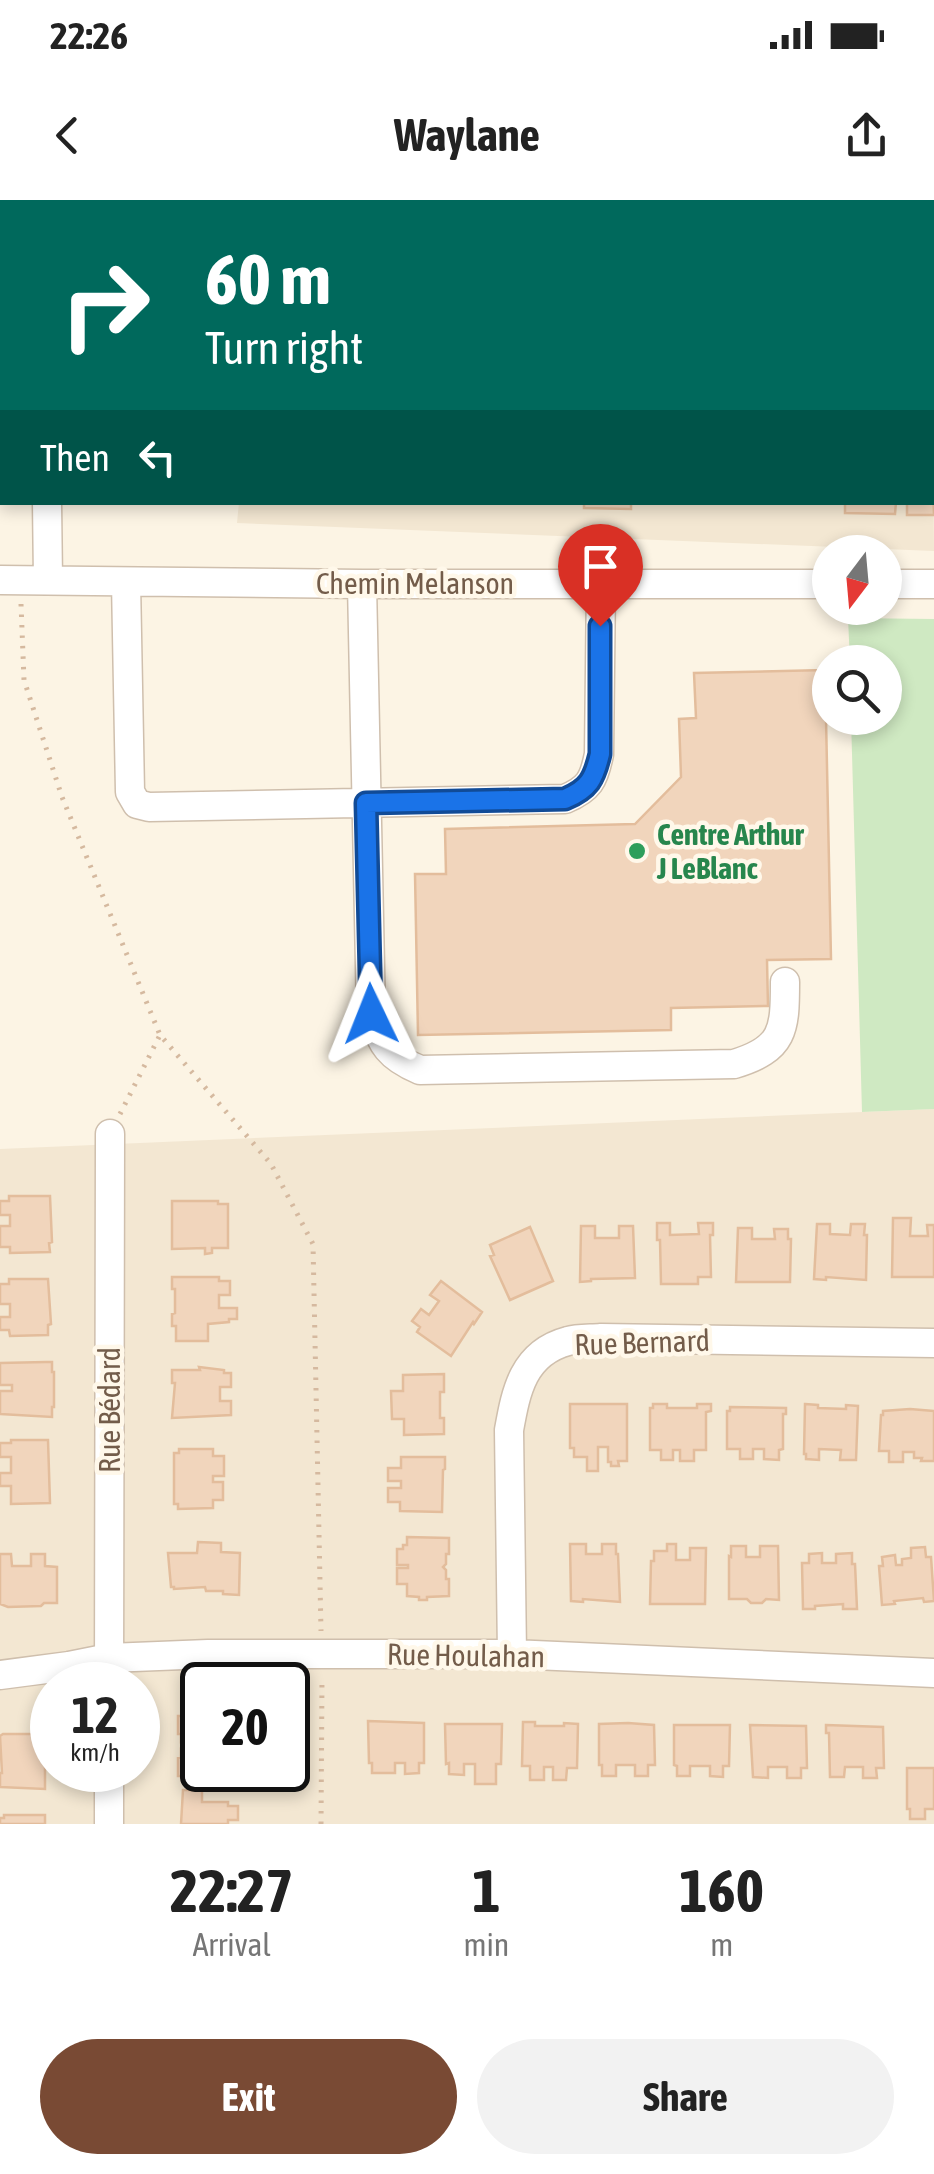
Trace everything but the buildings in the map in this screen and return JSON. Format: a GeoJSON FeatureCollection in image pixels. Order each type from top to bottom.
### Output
{"type":"FeatureCollection","features":[{"type":"Feature","properties":{"kind":"street"},"geometry":{"type":"LineString","coordinates":[[23,580],[46,505]]}},
{"type":"Feature","properties":{"kind":"street","name":"Chemin Melanson"},"geometry":{"type":"LineString","coordinates":[[23,580],[812,584]]}},
{"type":"Feature","properties":{"kind":"street"},"geometry":{"type":"LineString","coordinates":[[126,582],[130,792],[137,804],[149,808],[565,799],[582,792],[596,774],[600,754],[600,583]]}},
{"type":"Feature","properties":{"kind":"street"},"geometry":{"type":"LineString","coordinates":[[362,584],[371,1014],[380,1041],[399,1061],[420,1070],[734,1064],[757,1057],[776,1040],[785,1018],[785,982]]}},
{"type":"Feature","properties":{"kind":"street"},"geometry":{"type":"LineString","coordinates":[[902,584],[934,584]]}},
{"type":"Feature","properties":{"kind":"street","name":"Rue Bédard"},"geometry":{"type":"LineString","coordinates":[[109,1662],[110,1134]]}},
{"type":"Feature","properties":{"kind":"street","name":"Rue Bernard"},"geometry":{"type":"LineString","coordinates":[[512,1654],[510,1430],[515,1394],[527,1368],[548,1351],[568,1341],[601,1338],[934,1343]]}},
{"type":"Feature","properties":{"kind":"street","name":"Rue Houlahan"},"geometry":{"type":"LineString","coordinates":[[160,1663],[208,1654],[512,1654],[934,1672]]}},
{"type":"Feature","properties":{"kind":"street","name":"Rue Houlahan"},"geometry":{"type":"LineString","coordinates":[[0,1675],[30,1671]]}},
{"type":"Feature","properties":{"kind":"street"},"geometry":{"type":"LineString","coordinates":[[109,1792],[109,1824]]}},
{"type":"Feature","properties":{"kind":"path"},"geometry":{"type":"LineString","coordinates":[[23,580],[24,680],[62,797],[160,1035],[271,1164],[313,1244],[322,1654],[321,1824]]}},
{"type":"Feature","properties":{"kind":"path"},"geometry":{"type":"LineString","coordinates":[[110,1134],[160,1035]]}},
{"type":"Feature","properties":{"kind":"shaded area"},"geometry":{"type":"Polygon","coordinates":[[[239,505],[934,505],[934,551],[902,550],[902,535],[812,535],[812,546],[237,523],[239,505]]]}},
{"type":"Feature","properties":{"kind":"shaded area"},"geometry":{"type":"Polygon","coordinates":[[[934,1109],[934,1824],[0,1824],[0,1149],[934,1109]]]}},
{"type":"Feature","properties":{"kind":"green space"},"geometry":{"type":"Polygon","coordinates":[[[902,619],[934,619],[934,1109],[862,1112],[851,735],[902,735],[902,645],[849,645],[848,625],[902,625],[902,619]]]}},
{"type":"Feature","properties":{"kind":"place","name":"Centre Arthur J LeBlanc"},"geometry":{"type":"Point","coordinates":[637,851]}},
{"type":"Feature","properties":{"kind":"route"},"geometry":{"type":"LineString","coordinates":[[371,1014],[366,803],[565,799],[582,792],[596,774],[600,754],[600,626]]}}]}
